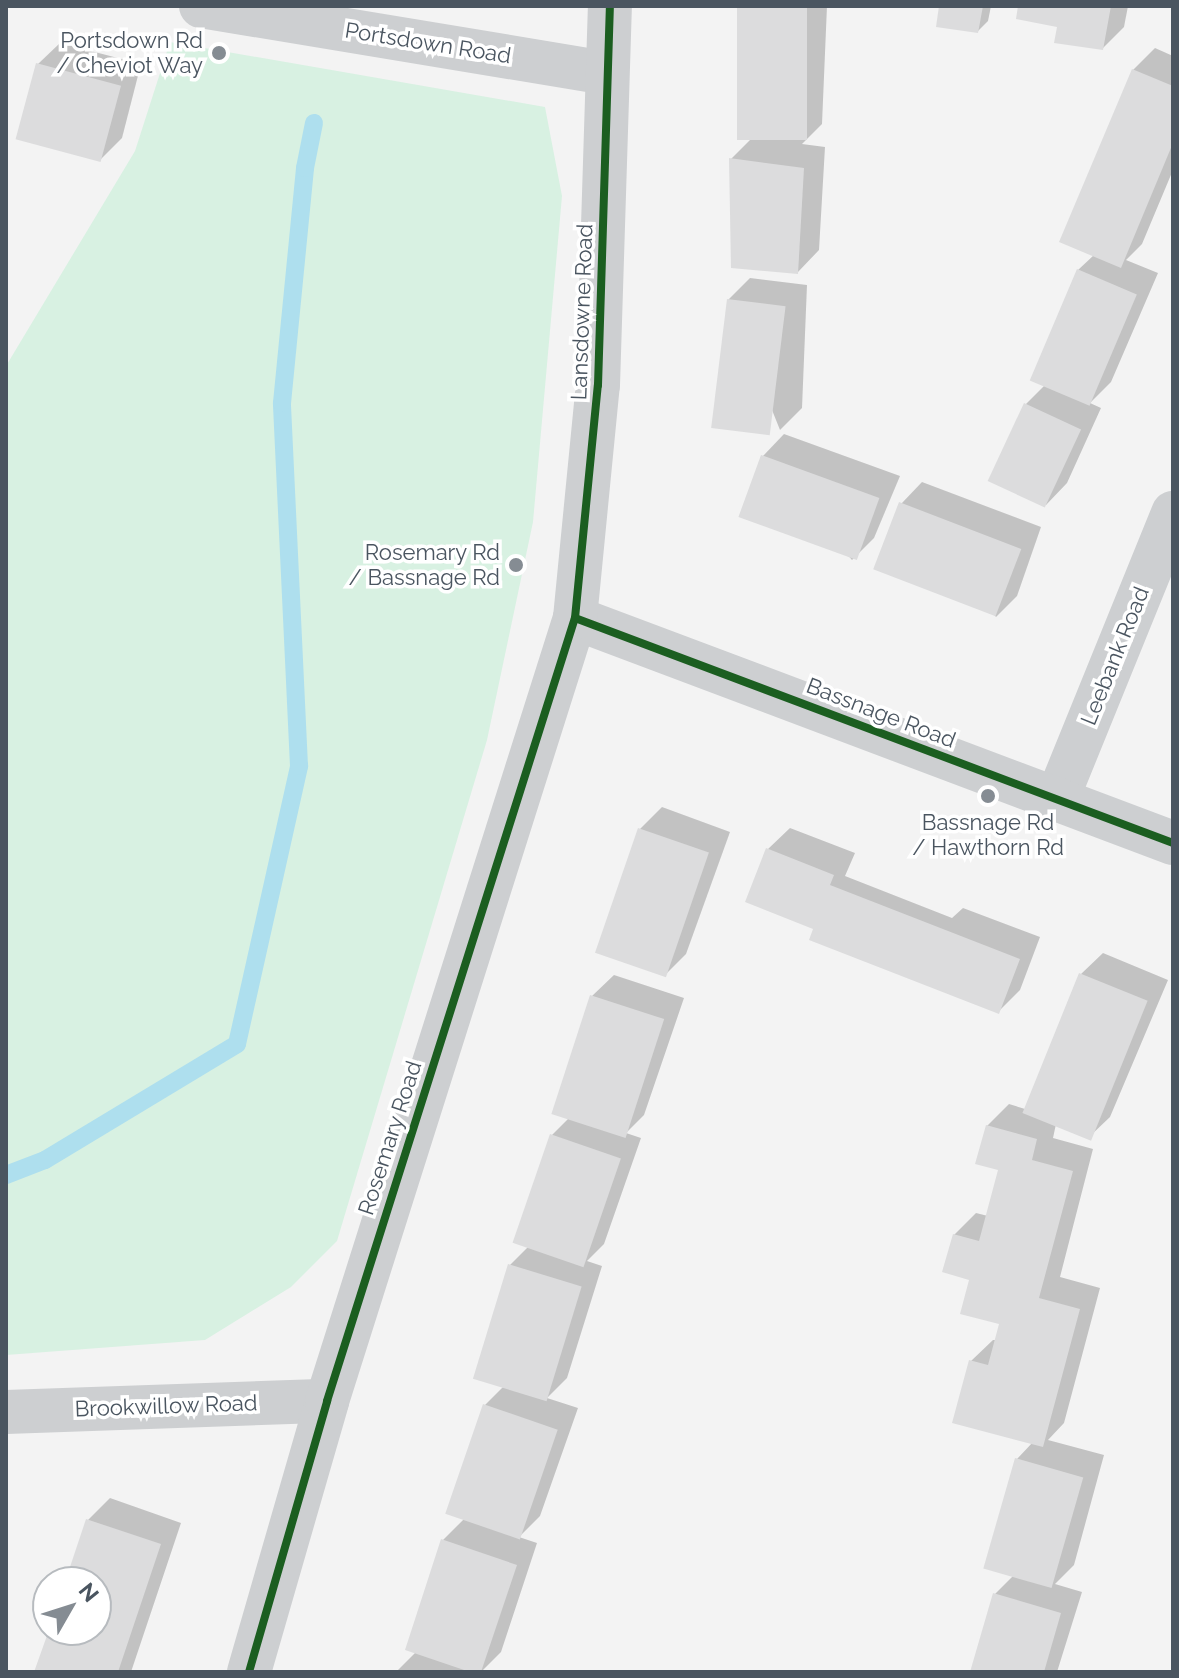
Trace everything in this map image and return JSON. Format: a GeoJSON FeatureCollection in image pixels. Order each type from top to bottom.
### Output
{"type":"FeatureCollection","features":[{"type":"Feature","properties":{"kind":"street","name":"Portsdown Road"},"geometry":{"type":"LineString","coordinates":[[201,6],[607,73]]}},
{"type":"Feature","properties":{"kind":"street","name":"Lansdowne Road"},"geometry":{"type":"LineString","coordinates":[[575,618],[598,385],[610,6]]}},
{"type":"Feature","properties":{"kind":"street","name":"Leebank Road"},"geometry":{"type":"LineString","coordinates":[[1057,799],[1173,513]]}},
{"type":"Feature","properties":{"kind":"street","name":"Bassnage Road"},"geometry":{"type":"LineString","coordinates":[[575,618],[1173,843]]}},
{"type":"Feature","properties":{"kind":"street","name":"Rosemary Road"},"geometry":{"type":"LineString","coordinates":[[249,1672],[327,1401],[575,618]]}},
{"type":"Feature","properties":{"kind":"street","name":"Brookwillow Road"},"geometry":{"type":"LineString","coordinates":[[6,1412],[327,1401]]}},
{"type":"Feature","properties":{"kind":"green space"},"geometry":{"type":"Polygon","coordinates":[[[170,42],[545,107],[562,196],[533,522],[487,740],[337,1241],[291,1287],[205,1340],[6,1355],[6,366],[135,151],[170,42]]]}},
{"type":"Feature","properties":{"kind":"building"},"geometry":{"type":"Polygon","coordinates":[[[737,6],[807,6],[807,140],[737,140],[737,6]]]}},
{"type":"Feature","properties":{"kind":"building"},"geometry":{"type":"Polygon","coordinates":[[[939,6],[983,6],[978,33],[936,27],[939,6]]]}},
{"type":"Feature","properties":{"kind":"building"},"geometry":{"type":"Polygon","coordinates":[[[1018,6],[1111,6],[1103,50],[1054,43],[1057,27],[1016,19],[1018,6]]]}},
{"type":"Feature","properties":{"kind":"building"},"geometry":{"type":"Polygon","coordinates":[[[36,63],[121,86],[101,162],[16,139],[36,63]]]}},
{"type":"Feature","properties":{"kind":"building"},"geometry":{"type":"Polygon","coordinates":[[[1132,69],[1173,86],[1173,143],[1121,268],[1059,242],[1132,69]]]}},
{"type":"Feature","properties":{"kind":"building"},"geometry":{"type":"Polygon","coordinates":[[[729,158],[804,168],[798,274],[731,268],[729,158]]]}},
{"type":"Feature","properties":{"kind":"building"},"geometry":{"type":"Polygon","coordinates":[[[1077,269],[1137,294],[1090,406],[1030,380],[1077,269]]]}},
{"type":"Feature","properties":{"kind":"building"},"geometry":{"type":"Polygon","coordinates":[[[727,299],[786,306],[770,435],[711,428],[727,299]]]}},
{"type":"Feature","properties":{"kind":"building"},"geometry":{"type":"Polygon","coordinates":[[[1024,403],[1081,430],[1045,508],[988,481],[1024,403]]]}},
{"type":"Feature","properties":{"kind":"building"},"geometry":{"type":"Polygon","coordinates":[[[761,455],[879,498],[857,560],[738,517],[761,455]]]}},
{"type":"Feature","properties":{"kind":"building"},"geometry":{"type":"Polygon","coordinates":[[[899,502],[1021,549],[995,616],[873,569],[899,502]]]}},
{"type":"Feature","properties":{"kind":"building"},"geometry":{"type":"Polygon","coordinates":[[[638,828],[709,852],[666,977],[595,953],[638,828]]]}},
{"type":"Feature","properties":{"kind":"building"},"geometry":{"type":"Polygon","coordinates":[[[766,848],[834,875],[830,885],[1020,959],[999,1014],[809,940],[813,929],[745,902],[766,848]]]}},
{"type":"Feature","properties":{"kind":"building"},"geometry":{"type":"Polygon","coordinates":[[[1079,973],[1148,1001],[1091,1141],[1022,1113],[1079,973]]]}},
{"type":"Feature","properties":{"kind":"building"},"geometry":{"type":"Polygon","coordinates":[[[590,995],[664,1019],[626,1138],[551,1114],[590,995]]]}},
{"type":"Feature","properties":{"kind":"building"},"geometry":{"type":"Polygon","coordinates":[[[986,1125],[1037,1139],[1032,1160],[1073,1171],[1039,1298],[1080,1309],[1043,1447],[952,1423],[969,1360],[988,1365],[999,1324],[960,1314],[969,1280],[942,1272],[953,1234],[979,1241],[998,1170],[975,1164],[986,1125]]]}},
{"type":"Feature","properties":{"kind":"building"},"geometry":{"type":"Polygon","coordinates":[[[550,1134],[621,1158],[583,1267],[513,1243],[550,1134]]]}},
{"type":"Feature","properties":{"kind":"building"},"geometry":{"type":"Polygon","coordinates":[[[508,1264],[582,1287],[547,1401],[473,1379],[508,1264]]]}},
{"type":"Feature","properties":{"kind":"building"},"geometry":{"type":"Polygon","coordinates":[[[483,1404],[558,1430],[520,1539],[445,1514],[483,1404]]]}},
{"type":"Feature","properties":{"kind":"building"},"geometry":{"type":"Polygon","coordinates":[[[1015,1458],[1083,1478],[1052,1588],[983,1569],[1015,1458]]]}},
{"type":"Feature","properties":{"kind":"building"},"geometry":{"type":"Polygon","coordinates":[[[86,1519],[161,1544],[118,1672],[34,1672],[43,1646],[112,1646],[112,1566],[70,1566],[86,1519]]]}},
{"type":"Feature","properties":{"kind":"building"},"geometry":{"type":"Polygon","coordinates":[[[441,1539],[517,1565],[481,1672],[470,1672],[405,1650],[441,1539]]]}},
{"type":"Feature","properties":{"kind":"building"},"geometry":{"type":"Polygon","coordinates":[[[993,1593],[1061,1613],[1044,1672],[970,1672],[993,1593]]]}},
{"type":"Feature","properties":{"kind":"waterway"},"geometry":{"type":"LineString","coordinates":[[6,1175],[45,1160],[237,1044],[299,766],[282,403],[305,168],[314,123]]}},
{"type":"Feature","properties":{"kind":"cycle path"},"geometry":{"type":"LineString","coordinates":[[249,1672],[327,1401],[575,618],[598,385],[610,6]]}},
{"type":"Feature","properties":{"kind":"cycle path"},"geometry":{"type":"LineString","coordinates":[[575,618],[1173,843]]}},
{"type":"Feature","properties":{"kind":"place","name":"Portsdown Rd / Cheviot Way"},"geometry":{"type":"Point","coordinates":[219,53]}},
{"type":"Feature","properties":{"kind":"place","name":"Rosemary Rd / Bassnage Rd"},"geometry":{"type":"Point","coordinates":[516,565]}},
{"type":"Feature","properties":{"kind":"place","name":"Bassnage Rd / Hawthorn Rd"},"geometry":{"type":"Point","coordinates":[988,796]}}]}
